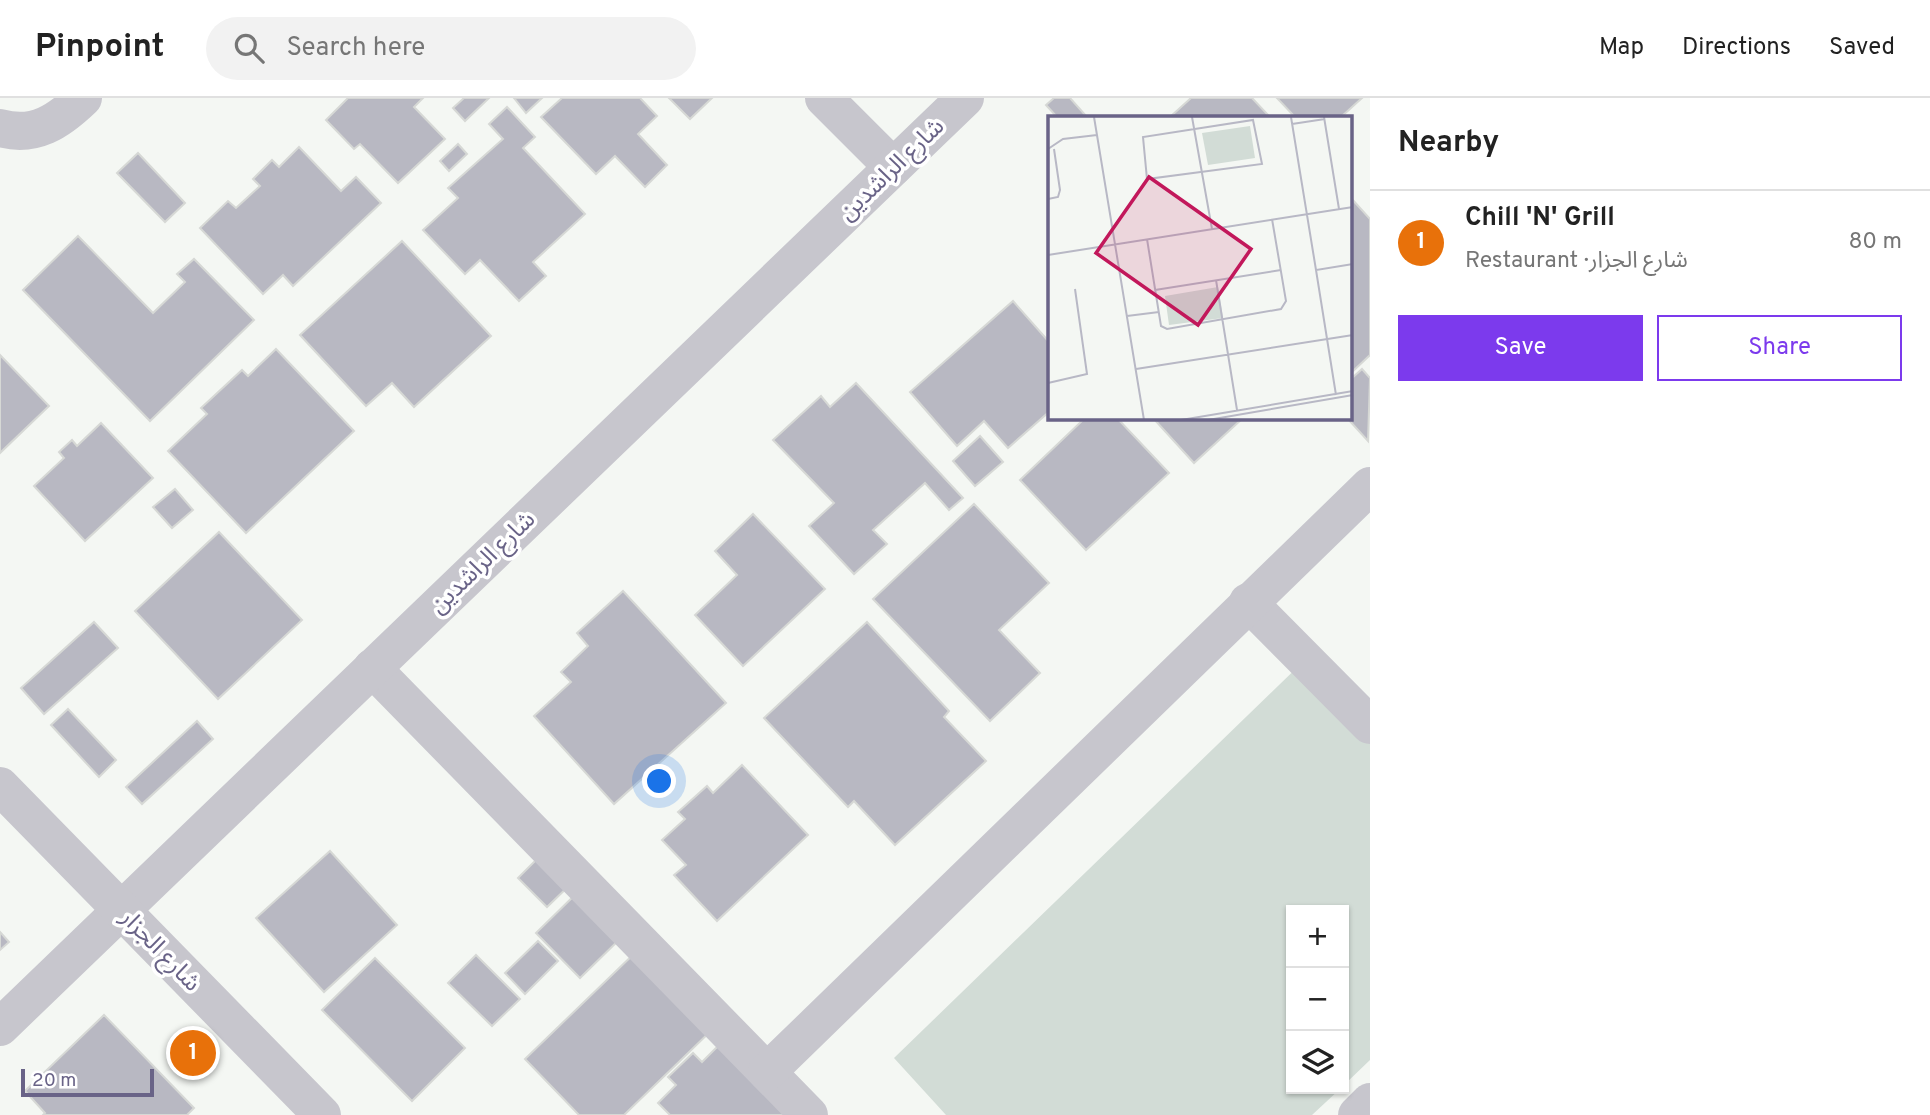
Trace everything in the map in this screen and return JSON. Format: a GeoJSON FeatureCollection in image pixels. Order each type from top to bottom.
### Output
{"type":"FeatureCollection","features":[{"type":"Feature","properties":{"kind":"street"},"geometry":{"type":"LineString","coordinates":[[0,128],[35,131],[62,118],[83,98]]}},
{"type":"Feature","properties":{"kind":"street"},"geometry":{"type":"LineString","coordinates":[[824,98],[893,167]]}},
{"type":"Feature","properties":{"kind":"street","name":"شارع الراشدين"},"geometry":{"type":"LineString","coordinates":[[0,1027],[965,98]]}},
{"type":"Feature","properties":{"kind":"street"},"geometry":{"type":"LineString","coordinates":[[767,1072],[1370,486]]}},
{"type":"Feature","properties":{"kind":"street"},"geometry":{"type":"LineString","coordinates":[[1248,602],[1370,725]]}},
{"type":"Feature","properties":{"kind":"street"},"geometry":{"type":"LineString","coordinates":[[372,668],[810,1115]]}},
{"type":"Feature","properties":{"kind":"street","name":"شارع الجزار"},"geometry":{"type":"LineString","coordinates":[[0,786],[322,1115]]}},
{"type":"Feature","properties":{"kind":"street"},"geometry":{"type":"LineString","coordinates":[[1357,1115],[1370,1102]]}},
{"type":"Feature","properties":{"kind":"shaded area"},"geometry":{"type":"Polygon","coordinates":[[[1312,653],[1370,713],[1370,1060],[1349,1080],[1349,905],[1286,905],[1286,1094],[1335,1094],[1312,1115],[946,1115],[894,1058],[1312,653]]]}},
{"type":"Feature","properties":{"kind":"building"},"geometry":{"type":"Polygon","coordinates":[[[348,98],[423,98],[414,107],[445,139],[398,183],[360,144],[354,149],[326,120],[348,98]]]}},
{"type":"Feature","properties":{"kind":"building"},"geometry":{"type":"Polygon","coordinates":[[[464,98],[489,98],[465,121],[453,108],[464,98]]]}},
{"type":"Feature","properties":{"kind":"building"},"geometry":{"type":"Polygon","coordinates":[[[514,98],[542,98],[526,113],[514,98]]]}},
{"type":"Feature","properties":{"kind":"building"},"geometry":{"type":"Polygon","coordinates":[[[562,98],[640,98],[657,116],[638,134],[667,165],[645,187],[615,156],[596,174],[541,117],[562,98]]]}},
{"type":"Feature","properties":{"kind":"building"},"geometry":{"type":"Polygon","coordinates":[[[669,98],[712,98],[690,119],[669,98]]]}},
{"type":"Feature","properties":{"kind":"building"},"geometry":{"type":"Polygon","coordinates":[[[1054,98],[1070,98],[1086,116],[1056,116],[1046,105],[1054,98]]]}},
{"type":"Feature","properties":{"kind":"building"},"geometry":{"type":"Polygon","coordinates":[[[1191,98],[1252,98],[1269,116],[1171,116],[1191,98]]]}},
{"type":"Feature","properties":{"kind":"building"},"geometry":{"type":"Polygon","coordinates":[[[1277,98],[1362,98],[1342,116],[1294,116],[1277,98]]]}},
{"type":"Feature","properties":{"kind":"building"},"geometry":{"type":"Polygon","coordinates":[[[507,107],[535,137],[523,148],[585,214],[533,262],[546,276],[519,301],[480,260],[465,274],[423,230],[458,198],[448,188],[503,139],[489,124],[507,107]]]}},
{"type":"Feature","properties":{"kind":"building"},"geometry":{"type":"Polygon","coordinates":[[[458,144],[467,154],[449,171],[440,161],[458,144]]]}},
{"type":"Feature","properties":{"kind":"building"},"geometry":{"type":"Polygon","coordinates":[[[299,147],[341,191],[356,177],[381,203],[293,286],[283,275],[263,294],[200,228],[228,201],[236,208],[260,186],[253,179],[272,160],[279,167],[299,147]]]}},
{"type":"Feature","properties":{"kind":"building"},"geometry":{"type":"Polygon","coordinates":[[[138,153],[185,203],[165,222],[117,173],[138,153]]]}},
{"type":"Feature","properties":{"kind":"building"},"geometry":{"type":"Polygon","coordinates":[[[1352,199],[1370,219],[1370,355],[1352,372],[1352,199]]]}},
{"type":"Feature","properties":{"kind":"building"},"geometry":{"type":"Polygon","coordinates":[[[78,236],[153,313],[185,282],[177,274],[194,259],[254,320],[150,421],[23,290],[78,236]]]}},
{"type":"Feature","properties":{"kind":"building"},"geometry":{"type":"Polygon","coordinates":[[[402,241],[491,336],[414,407],[392,383],[366,406],[300,335],[402,241]]]}},
{"type":"Feature","properties":{"kind":"building"},"geometry":{"type":"Polygon","coordinates":[[[1013,301],[1048,341],[1048,413],[1008,448],[984,421],[957,446],[910,392],[1013,301]]]}},
{"type":"Feature","properties":{"kind":"building"},"geometry":{"type":"Polygon","coordinates":[[[276,349],[354,431],[246,533],[168,451],[207,414],[201,408],[242,370],[248,376],[276,349]]]}},
{"type":"Feature","properties":{"kind":"building"},"geometry":{"type":"Polygon","coordinates":[[[0,355],[49,406],[0,453],[0,355]]]}},
{"type":"Feature","properties":{"kind":"building"},"geometry":{"type":"Polygon","coordinates":[[[1362,369],[1370,378],[1368,441],[1349,420],[1352,420],[1352,378],[1362,369]]]}},
{"type":"Feature","properties":{"kind":"building"},"geometry":{"type":"Polygon","coordinates":[[[856,383],[963,498],[949,510],[925,483],[873,530],[887,544],[854,574],[809,526],[834,503],[773,440],[821,396],[830,407],[856,383]]]}},
{"type":"Feature","properties":{"kind":"building"},"geometry":{"type":"Polygon","coordinates":[[[1083,420],[1119,420],[1169,473],[1086,550],[1020,480],[1083,420]]]}},
{"type":"Feature","properties":{"kind":"building"},"geometry":{"type":"Polygon","coordinates":[[[1155,420],[1241,420],[1194,463],[1155,420]]]}},
{"type":"Feature","properties":{"kind":"building"},"geometry":{"type":"Polygon","coordinates":[[[101,423],[153,478],[85,541],[34,486],[64,458],[59,452],[72,440],[77,446],[101,423]]]}},
{"type":"Feature","properties":{"kind":"building"},"geometry":{"type":"Polygon","coordinates":[[[980,436],[1003,462],[975,486],[953,461],[980,436]]]}},
{"type":"Feature","properties":{"kind":"building"},"geometry":{"type":"Polygon","coordinates":[[[175,489],[193,510],[172,528],[153,507],[175,489]]]}},
{"type":"Feature","properties":{"kind":"building"},"geometry":{"type":"Polygon","coordinates":[[[974,504],[1049,583],[999,630],[1040,673],[990,721],[873,599],[974,504]]]}},
{"type":"Feature","properties":{"kind":"building"},"geometry":{"type":"Polygon","coordinates":[[[753,514],[825,589],[743,666],[695,615],[737,575],[715,551],[753,514]]]}},
{"type":"Feature","properties":{"kind":"building"},"geometry":{"type":"Polygon","coordinates":[[[219,532],[302,620],[218,699],[135,611],[219,532]]]}},
{"type":"Feature","properties":{"kind":"building"},"geometry":{"type":"Polygon","coordinates":[[[623,591],[726,703],[614,804],[534,716],[571,682],[561,672],[588,646],[577,633],[623,591]]]}},
{"type":"Feature","properties":{"kind":"building"},"geometry":{"type":"Polygon","coordinates":[[[94,622],[118,648],[44,714],[21,688],[94,622]]]}},
{"type":"Feature","properties":{"kind":"building"},"geometry":{"type":"Polygon","coordinates":[[[867,622],[949,711],[944,717],[986,761],[895,845],[854,801],[848,807],[764,718],[867,622]]]}},
{"type":"Feature","properties":{"kind":"building"},"geometry":{"type":"Polygon","coordinates":[[[68,709],[116,760],[99,777],[51,725],[68,709]]]}},
{"type":"Feature","properties":{"kind":"building"},"geometry":{"type":"Polygon","coordinates":[[[197,721],[213,739],[142,804],[126,787],[197,721]]]}},
{"type":"Feature","properties":{"kind":"building"},"geometry":{"type":"Polygon","coordinates":[[[742,765],[808,835],[717,921],[674,875],[686,865],[662,840],[685,819],[678,812],[707,786],[713,793],[742,765]]]}},
{"type":"Feature","properties":{"kind":"building"},"geometry":{"type":"Polygon","coordinates":[[[330,851],[397,925],[324,992],[256,918],[330,851]]]}},
{"type":"Feature","properties":{"kind":"building"},"geometry":{"type":"Polygon","coordinates":[[[545,851],[574,881],[547,907],[518,878],[545,851]]]}},
{"type":"Feature","properties":{"kind":"building"},"geometry":{"type":"Polygon","coordinates":[[[581,889],[625,934],[580,978],[536,933],[581,889]]]}},
{"type":"Feature","properties":{"kind":"building"},"geometry":{"type":"Polygon","coordinates":[[[0,932],[9,942],[0,950],[0,932]]]}},
{"type":"Feature","properties":{"kind":"building"},"geometry":{"type":"Polygon","coordinates":[[[538,941],[558,961],[525,994],[505,973],[538,941]]]}},
{"type":"Feature","properties":{"kind":"building"},"geometry":{"type":"Polygon","coordinates":[[[640,948],[716,1026],[624,1115],[579,1115],[525,1059],[640,948]]]}},
{"type":"Feature","properties":{"kind":"building"},"geometry":{"type":"Polygon","coordinates":[[[476,955],[520,999],[492,1026],[448,983],[476,955]]]}},
{"type":"Feature","properties":{"kind":"building"},"geometry":{"type":"Polygon","coordinates":[[[375,958],[465,1048],[412,1101],[322,1010],[375,958]]]}},
{"type":"Feature","properties":{"kind":"building"},"geometry":{"type":"Polygon","coordinates":[[[104,1015],[194,1108],[187,1115],[43,1115],[45,1113],[25,1091],[104,1015]]]}},
{"type":"Feature","properties":{"kind":"building"},"geometry":{"type":"Polygon","coordinates":[[[727,1037],[791,1115],[670,1115],[658,1103],[676,1085],[668,1077],[693,1053],[702,1062],[727,1037]]]}},
{"type":"Feature","properties":{"kind":"place","name":"Chill 'N' Grill"},"geometry":{"type":"Point","coordinates":[193,1053]}}]}
